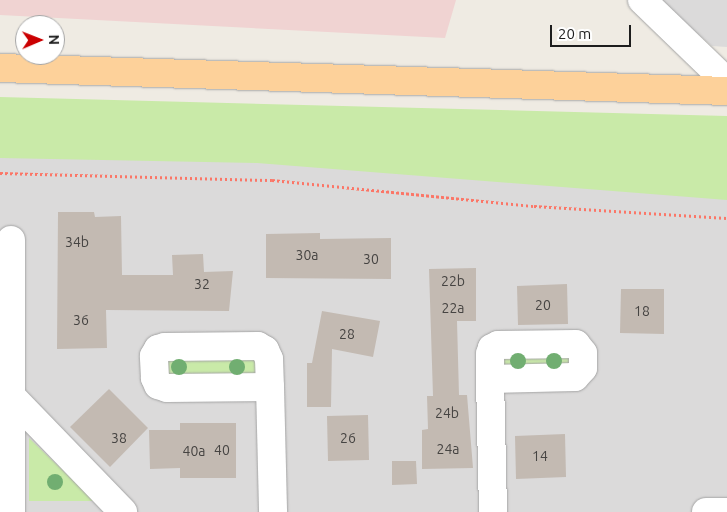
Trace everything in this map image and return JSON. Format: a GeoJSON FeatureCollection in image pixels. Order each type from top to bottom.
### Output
{"type":"FeatureCollection","features":[{"type":"Feature","properties":{"kind":"main road"},"geometry":{"type":"LineString","coordinates":[[0,68],[727,91]]}},
{"type":"Feature","properties":{"kind":"street"},"geometry":{"type":"LineString","coordinates":[[642,0],[727,82]]}},
{"type":"Feature","properties":{"kind":"street"},"geometry":{"type":"LineString","coordinates":[[11,240],[6,403],[11,512]]}},
{"type":"Feature","properties":{"kind":"street"},"geometry":{"type":"LineString","coordinates":[[490,379],[493,512]]}},
{"type":"Feature","properties":{"kind":"street"},"geometry":{"type":"LineString","coordinates":[[270,387],[273,512]]}},
{"type":"Feature","properties":{"kind":"street"},"geometry":{"type":"LineString","coordinates":[[6,403],[123,512]]}},
{"type":"Feature","properties":{"kind":"street"},"geometry":{"type":"LineString","coordinates":[[706,512],[727,512]]}},
{"type":"Feature","properties":{"kind":"path"},"geometry":{"type":"LineString","coordinates":[[0,173],[272,180],[534,206],[727,218]]}},
{"type":"Feature","properties":{"kind":"shaded area"},"geometry":{"type":"Polygon","coordinates":[[[0,0],[456,0],[445,38],[65,18],[65,15],[0,15],[0,0]]]}},
{"type":"Feature","properties":{"kind":"shaded area"},"geometry":{"type":"Polygon","coordinates":[[[658,0],[727,0],[727,47],[712,46],[658,0]]]}},
{"type":"Feature","properties":{"kind":"shaded area"},"geometry":{"type":"Polygon","coordinates":[[[0,101],[727,128],[727,512],[0,512],[0,101]]]}},
{"type":"Feature","properties":{"kind":"green space"},"geometry":{"type":"Polygon","coordinates":[[[0,97],[727,116],[727,200],[257,163],[0,158],[0,97]]]}},
{"type":"Feature","properties":{"kind":"green space"},"geometry":{"type":"Polygon","coordinates":[[[505,353],[571,357],[571,364],[501,365],[505,353]]]}},
{"type":"Feature","properties":{"kind":"green space"},"geometry":{"type":"Polygon","coordinates":[[[252,356],[258,362],[258,371],[252,377],[170,377],[164,372],[169,357],[252,356]]]}},
{"type":"Feature","properties":{"kind":"green space"},"geometry":{"type":"Polygon","coordinates":[[[29,438],[95,501],[29,501],[29,438]]]}},
{"type":"Feature","properties":{"kind":"building"},"geometry":{"type":"Polygon","coordinates":[[[58,212],[94,212],[95,217],[121,216],[122,275],[173,275],[172,255],[203,254],[204,272],[233,271],[229,311],[106,310],[107,348],[57,349],[58,212]]]}},
{"type":"Feature","properties":{"kind":"building"},"geometry":{"type":"Polygon","coordinates":[[[320,233],[320,239],[391,238],[391,279],[266,278],[266,234],[320,233]]]}},
{"type":"Feature","properties":{"kind":"building"},"geometry":{"type":"Polygon","coordinates":[[[476,268],[476,321],[457,321],[459,395],[467,395],[473,468],[422,469],[422,430],[428,429],[427,396],[433,396],[429,269],[476,268]]]}},
{"type":"Feature","properties":{"kind":"building"},"geometry":{"type":"Polygon","coordinates":[[[567,284],[568,324],[518,325],[517,286],[567,284]]]}},
{"type":"Feature","properties":{"kind":"building"},"geometry":{"type":"Polygon","coordinates":[[[621,289],[664,289],[664,334],[620,333],[621,289]]]}},
{"type":"Feature","properties":{"kind":"building"},"geometry":{"type":"Polygon","coordinates":[[[322,311],[380,321],[373,357],[332,349],[331,407],[307,407],[307,363],[312,363],[322,311]]]}},
{"type":"Feature","properties":{"kind":"building"},"geometry":{"type":"Polygon","coordinates":[[[109,389],[148,428],[110,467],[70,427],[109,389]]]}},
{"type":"Feature","properties":{"kind":"building"},"geometry":{"type":"Polygon","coordinates":[[[368,415],[369,460],[328,461],[327,416],[368,415]]]}},
{"type":"Feature","properties":{"kind":"building"},"geometry":{"type":"Polygon","coordinates":[[[180,423],[236,423],[236,478],[180,478],[180,468],[150,469],[149,430],[180,430],[180,423]]]}},
{"type":"Feature","properties":{"kind":"building"},"geometry":{"type":"Polygon","coordinates":[[[565,434],[566,477],[516,479],[515,436],[565,434]]]}},
{"type":"Feature","properties":{"kind":"building"},"geometry":{"type":"Polygon","coordinates":[[[392,461],[416,461],[417,484],[392,485],[392,461]]]}}]}
